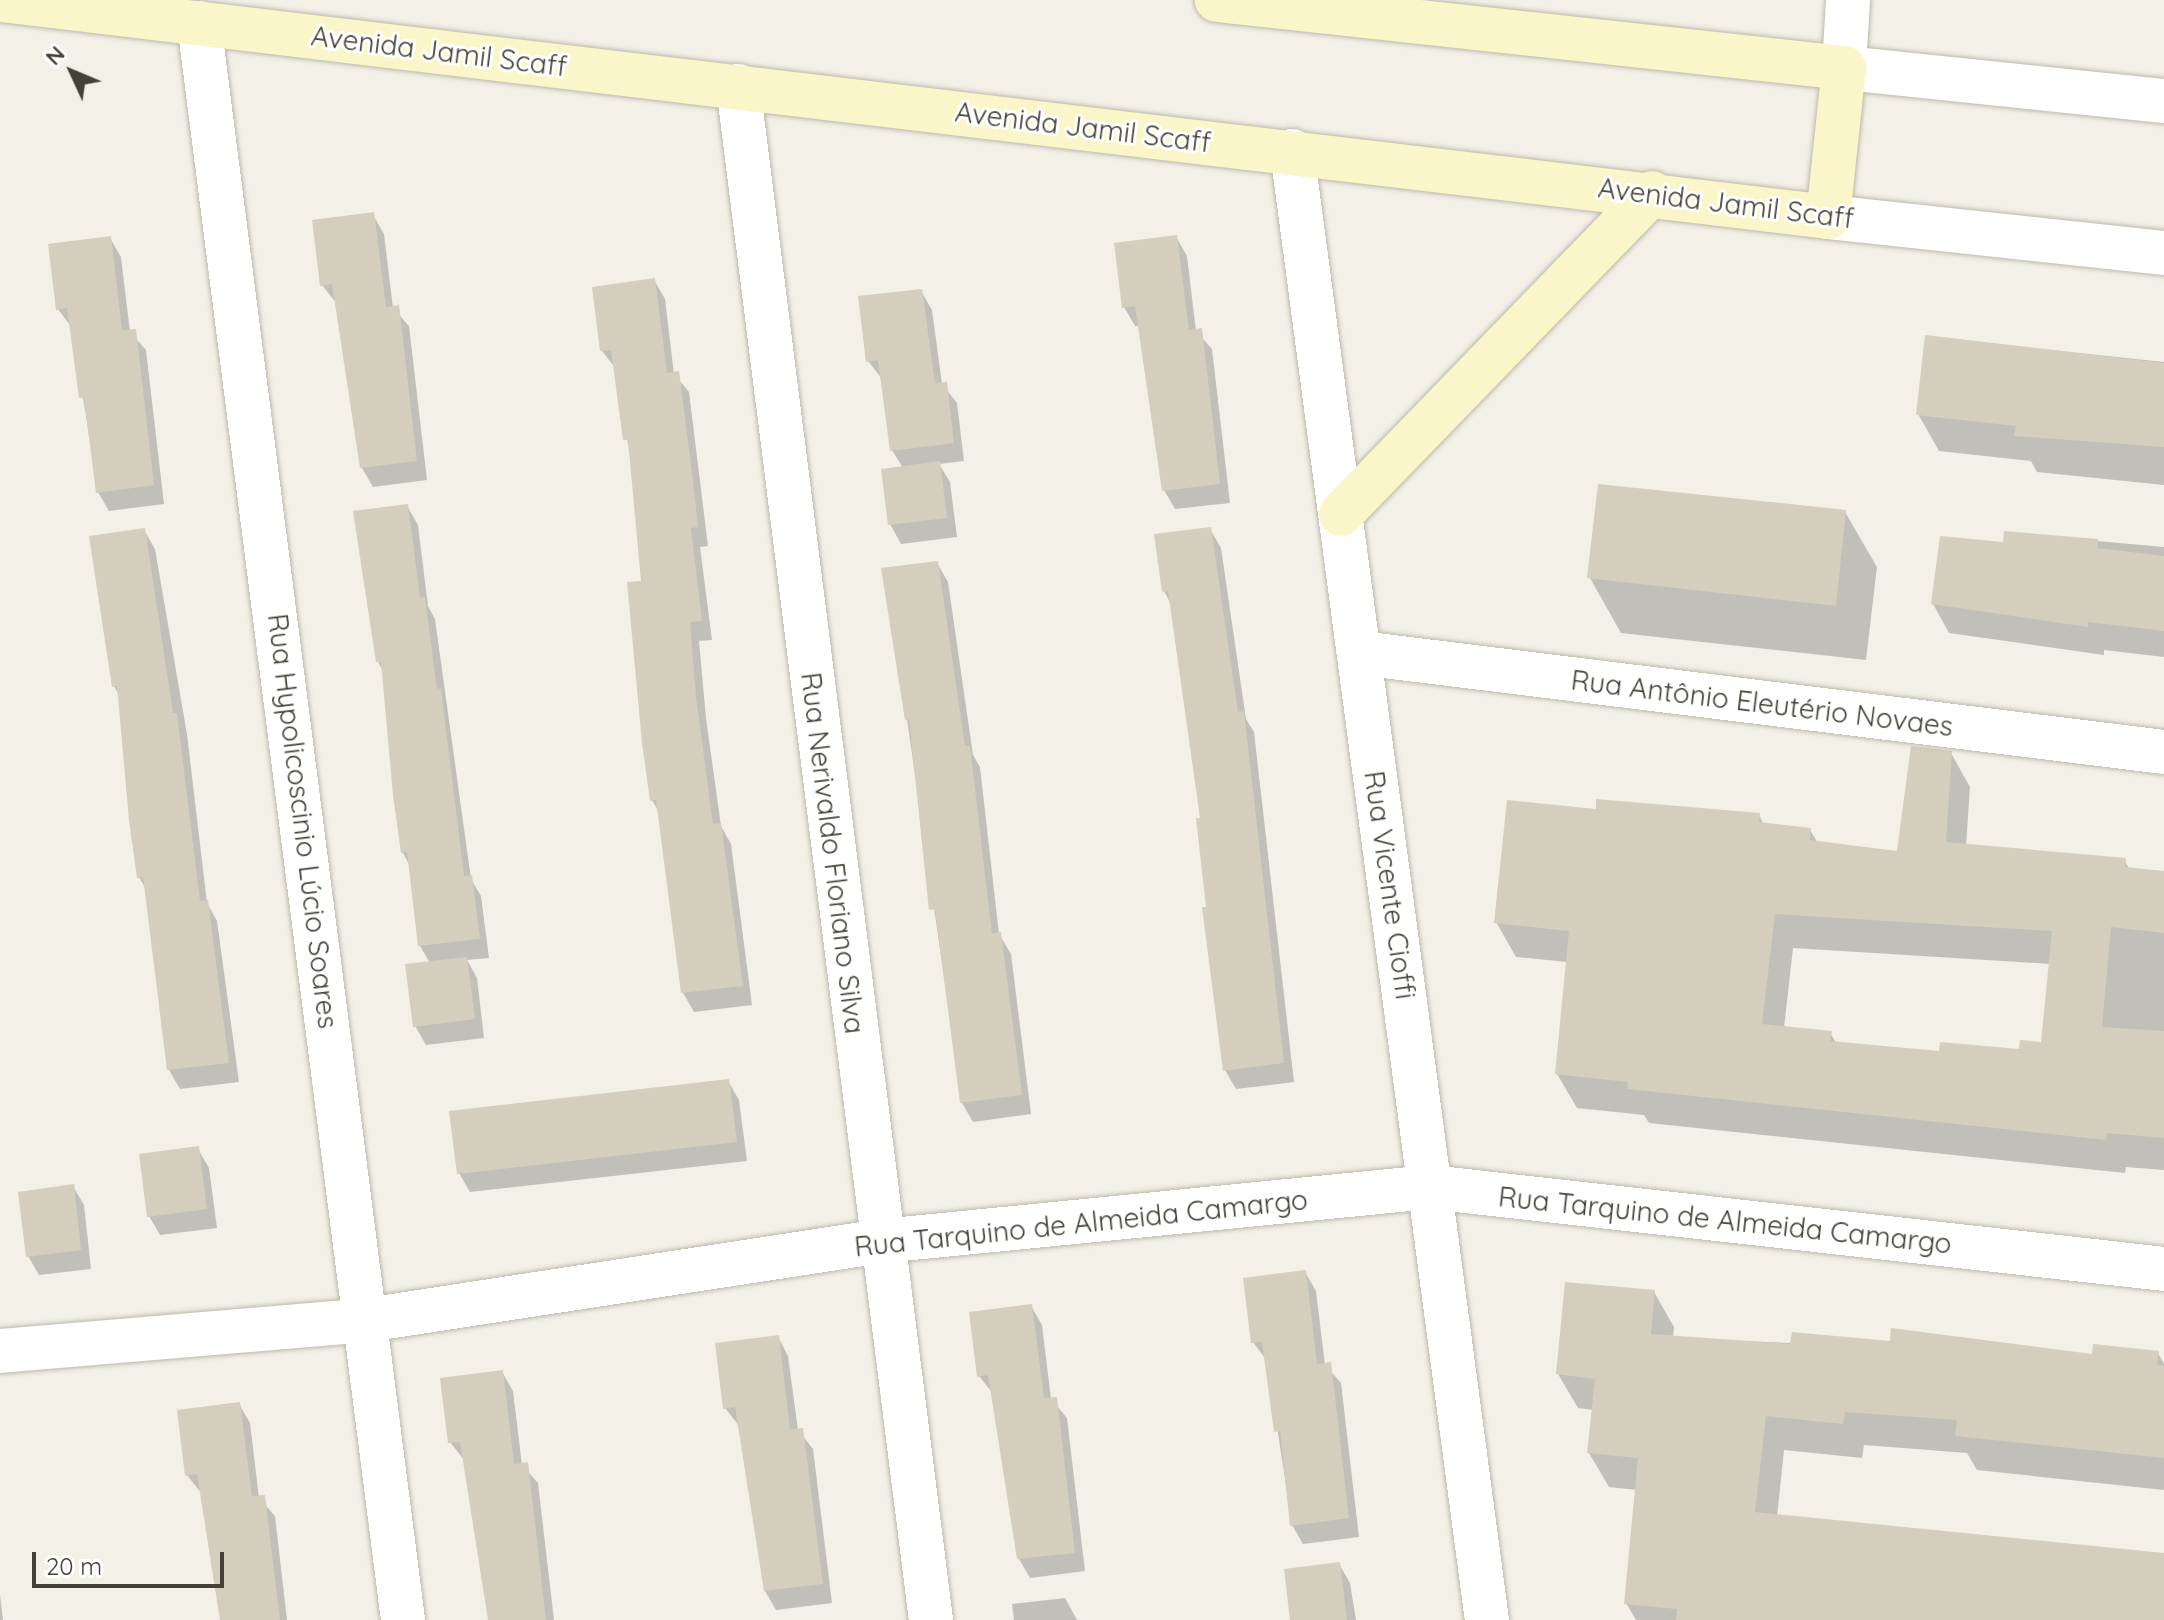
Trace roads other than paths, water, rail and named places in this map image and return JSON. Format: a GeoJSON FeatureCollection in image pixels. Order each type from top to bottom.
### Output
{"type":"FeatureCollection","features":[{"type":"Feature","properties":{"kind":"street","name":"Avenida Jamil Scaff"},"geometry":{"type":"LineString","coordinates":[[1,0],[1652,193],[1828,217],[2164,253]]}},
{"type":"Feature","properties":{"kind":"street"},"geometry":{"type":"LineString","coordinates":[[1217,0],[2164,101]]}},
{"type":"Feature","properties":{"kind":"street"},"geometry":{"type":"LineString","coordinates":[[1828,217],[1848,0]]}},
{"type":"Feature","properties":{"kind":"street","name":"Rua Hypolicoscinio Lúcio Soares"},"geometry":{"type":"LineString","coordinates":[[199,23],[403,1620]]}},
{"type":"Feature","properties":{"kind":"street","name":"Rua Nerivaldo Floriano Silva"},"geometry":{"type":"LineString","coordinates":[[738,86],[931,1620]]}},
{"type":"Feature","properties":{"kind":"street","name":"Rua Vicente Cioffi"},"geometry":{"type":"LineString","coordinates":[[1292,151],[1487,1620]]}},
{"type":"Feature","properties":{"kind":"street"},"geometry":{"type":"LineString","coordinates":[[1341,514],[1652,193]]}},
{"type":"Feature","properties":{"kind":"street","name":"Rua Antônio Eleutério Novaes"},"geometry":{"type":"LineString","coordinates":[[1360,653],[2164,752]]}},
{"type":"Feature","properties":{"kind":"street","name":"Rua Tarquino de Almeida Camargo"},"geometry":{"type":"LineString","coordinates":[[0,1351],[367,1320],[882,1241],[1430,1187],[2164,1269]]}}]}
